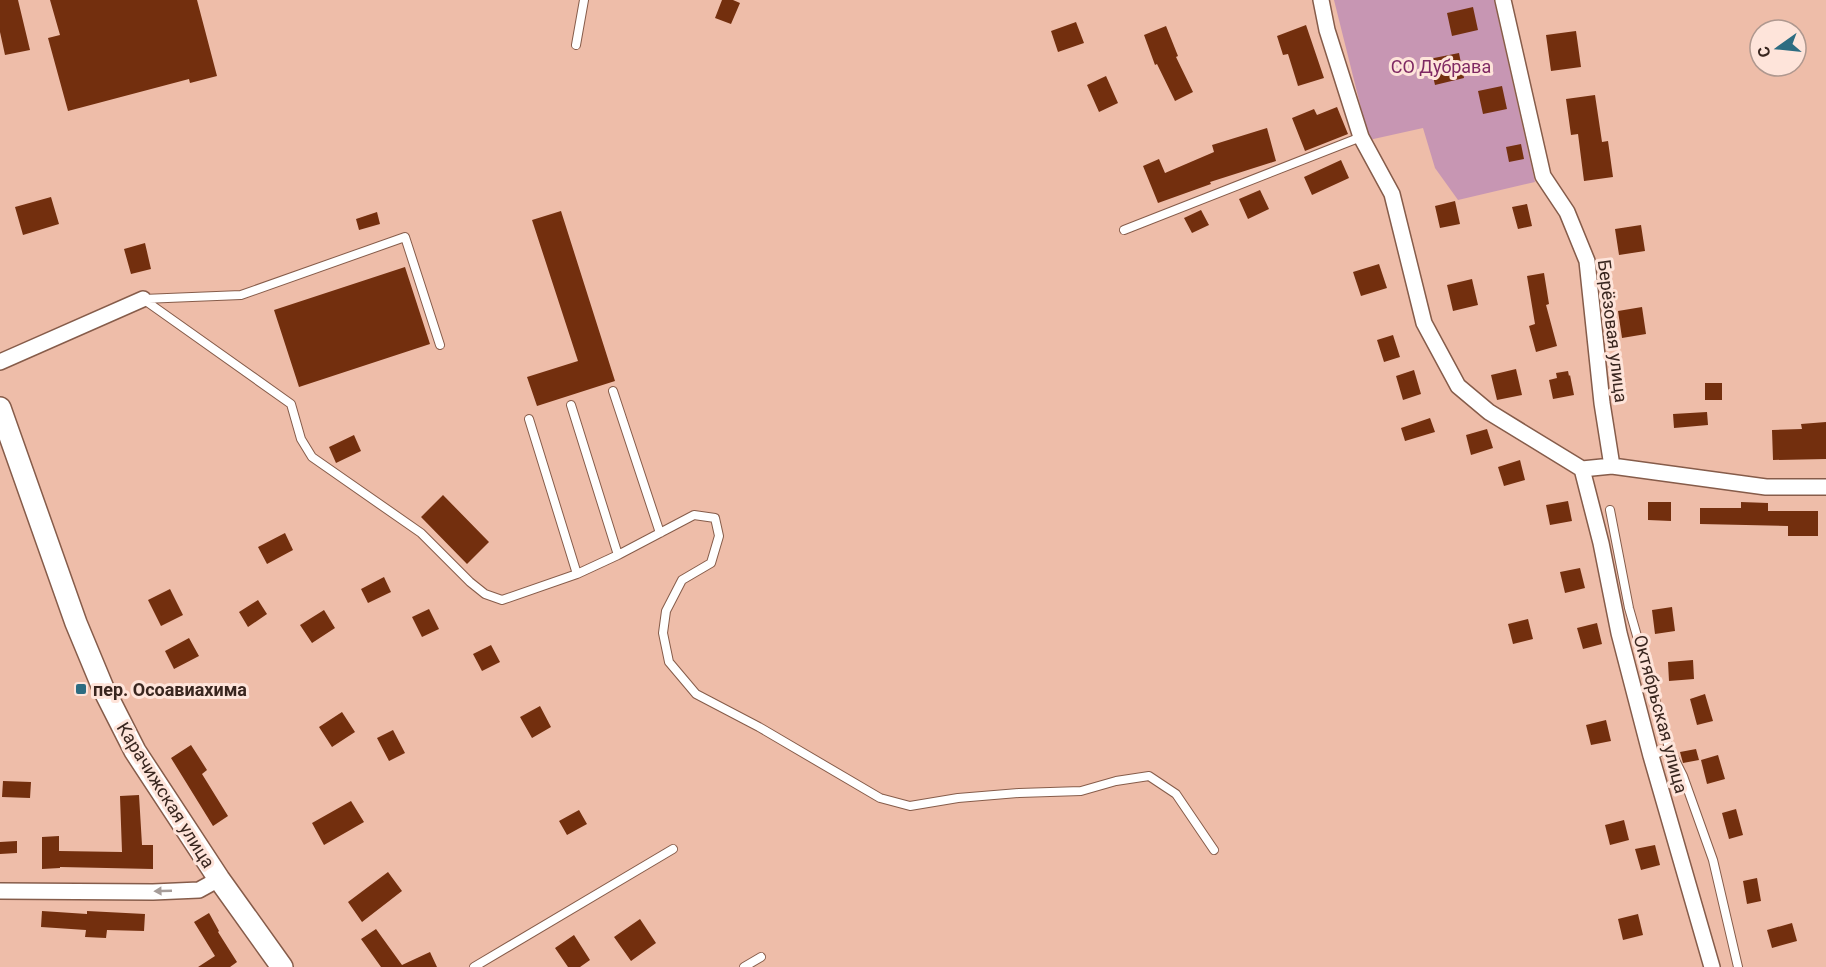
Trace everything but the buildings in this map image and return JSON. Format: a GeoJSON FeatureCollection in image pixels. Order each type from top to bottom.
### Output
{"type":"FeatureCollection","features":[{"type":"Feature","properties":{"kind":"main road","name":"Карачижская улица"},"geometry":{"type":"LineString","coordinates":[[1,415],[76,623],[103,688],[135,751],[219,879],[282,967]]}},
{"type":"Feature","properties":{"kind":"street"},"geometry":{"type":"LineString","coordinates":[[1321,0],[1327,30],[1361,137],[1392,194],[1424,323],[1458,386],[1489,412],[1582,470],[1612,466],[1766,487],[1826,487]]}},
{"type":"Feature","properties":{"kind":"street","name":"Берёзовая улица"},"geometry":{"type":"LineString","coordinates":[[1503,0],[1543,176],[1567,212],[1587,261],[1602,403],[1612,466]]}},
{"type":"Feature","properties":{"kind":"street"},"geometry":{"type":"LineString","coordinates":[[0,362],[143,299]]}},
{"type":"Feature","properties":{"kind":"street","name":"Октябрьская улица"},"geometry":{"type":"LineString","coordinates":[[1582,470],[1601,543],[1619,633],[1651,756],[1712,967]]}},
{"type":"Feature","properties":{"kind":"street"},"geometry":{"type":"LineString","coordinates":[[0,891],[199,890],[219,879]]}},
{"type":"Feature","properties":{"kind":"lane"},"geometry":{"type":"LineString","coordinates":[[576,45],[584,0]]}},
{"type":"Feature","properties":{"kind":"lane"},"geometry":{"type":"LineString","coordinates":[[1124,230],[1361,137]]}},
{"type":"Feature","properties":{"kind":"lane"},"geometry":{"type":"LineString","coordinates":[[143,299],[241,295],[405,237],[440,345]]}},
{"type":"Feature","properties":{"kind":"lane"},"geometry":{"type":"LineString","coordinates":[[143,299],[291,404],[301,439],[312,457],[421,533],[485,594],[502,600],[577,574],[694,515],[715,518],[719,536],[711,563],[682,580],[666,611],[663,633],[669,662],[696,694],[759,727],[880,798],[910,806],[968,797],[1081,791],[1116,781],[1149,776],[1176,794],[1214,850]]}},
{"type":"Feature","properties":{"kind":"lane"},"geometry":{"type":"LineString","coordinates":[[613,391],[660,533]]}},
{"type":"Feature","properties":{"kind":"lane"},"geometry":{"type":"LineString","coordinates":[[571,405],[618,555]]}},
{"type":"Feature","properties":{"kind":"lane"},"geometry":{"type":"LineString","coordinates":[[529,419],[577,574]]}},
{"type":"Feature","properties":{"kind":"lane"},"geometry":{"type":"LineString","coordinates":[[1610,510],[1629,608],[1670,748],[1683,776],[1713,860],[1738,967]]}},
{"type":"Feature","properties":{"kind":"lane"},"geometry":{"type":"LineString","coordinates":[[1651,756],[1670,748]]}},
{"type":"Feature","properties":{"kind":"lane"},"geometry":{"type":"LineString","coordinates":[[474,967],[673,849]]}},
{"type":"Feature","properties":{"kind":"lane"},"geometry":{"type":"LineString","coordinates":[[744,967],[761,957]]}},
{"type":"Feature","properties":{"kind":"green space","name":"СО Дубрава"},"geometry":{"type":"Polygon","coordinates":[[[1334,0],[1494,0],[1535,182],[1458,200],[1435,168],[1423,128],[1369,140],[1334,0]]]}},
{"type":"Feature","properties":{"kind":"place","name":"пер. Осоавиахима"},"geometry":{"type":"Point","coordinates":[81,689]}}]}
